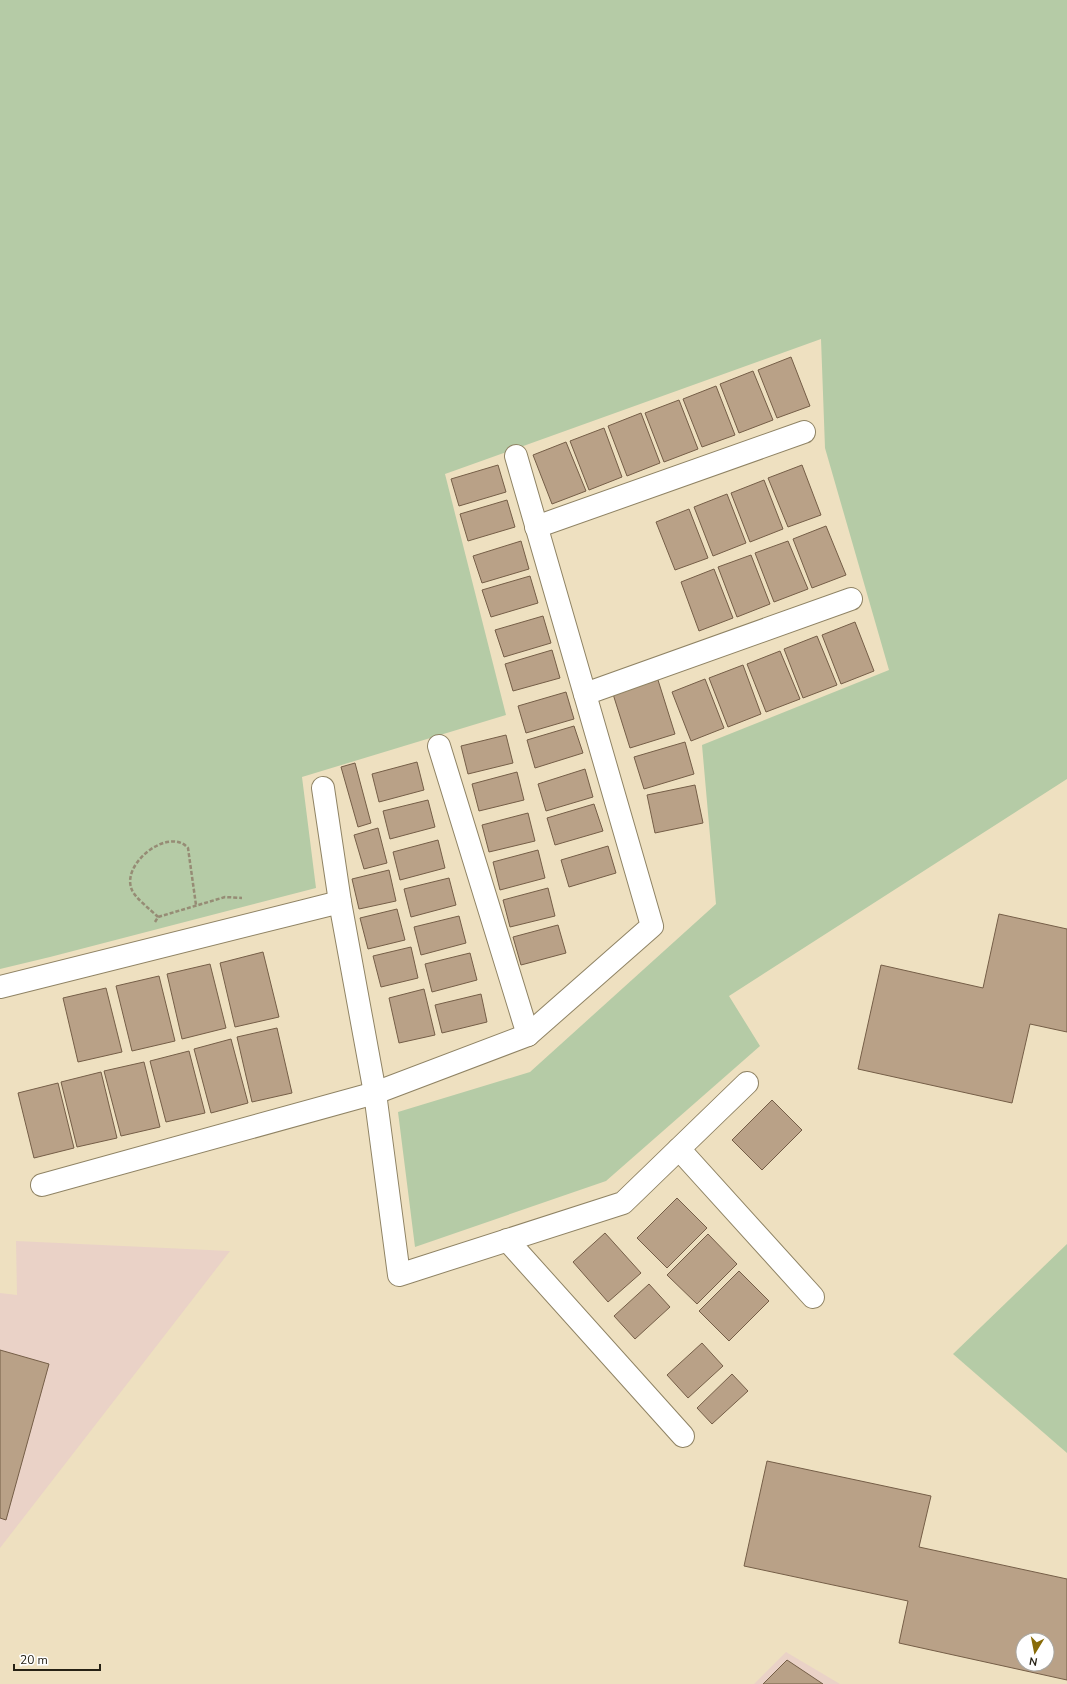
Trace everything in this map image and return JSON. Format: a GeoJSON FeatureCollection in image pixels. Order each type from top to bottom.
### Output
{"type":"FeatureCollection","features":[{"type":"Feature","properties":{"kind":"street"},"geometry":{"type":"LineString","coordinates":[[536,527],[804,432]]}},
{"type":"Feature","properties":{"kind":"street"},"geometry":{"type":"LineString","coordinates":[[42,1185],[375,1093],[528,1035],[652,926],[516,456]]}},
{"type":"Feature","properties":{"kind":"street"},"geometry":{"type":"LineString","coordinates":[[585,694],[851,599]]}},
{"type":"Feature","properties":{"kind":"street"},"geometry":{"type":"LineString","coordinates":[[439,746],[528,1035]]}},
{"type":"Feature","properties":{"kind":"street"},"geometry":{"type":"LineString","coordinates":[[323,788],[340,902],[375,1093],[399,1275],[623,1203],[747,1083]]}},
{"type":"Feature","properties":{"kind":"street"},"geometry":{"type":"LineString","coordinates":[[0,987],[340,902]]}},
{"type":"Feature","properties":{"kind":"street"},"geometry":{"type":"LineString","coordinates":[[679,1149],[813,1296]]}},
{"type":"Feature","properties":{"kind":"street"},"geometry":{"type":"LineString","coordinates":[[507,1240],[683,1436]]}},
{"type":"Feature","properties":{"kind":"path"},"geometry":{"type":"LineString","coordinates":[[158,917],[132,892],[130,880],[134,866],[148,850],[166,843],[184,843],[188,848],[196,905]]}},
{"type":"Feature","properties":{"kind":"shaded area"},"geometry":{"type":"Polygon","coordinates":[[[16,1241],[230,1251],[0,1548],[0,1293],[17,1295],[16,1241]]]}},
{"type":"Feature","properties":{"kind":"shaded area"},"geometry":{"type":"Polygon","coordinates":[[[786,1652],[840,1684],[754,1684],[786,1652]]]}},
{"type":"Feature","properties":{"kind":"green space"},"geometry":{"type":"Polygon","coordinates":[[[0,0],[1067,0],[1067,779],[729,996],[760,1046],[606,1181],[415,1247],[398,1112],[530,1072],[716,904],[702,745],[889,670],[825,448],[821,339],[445,474],[506,715],[302,777],[316,888],[0,969],[0,0]]]}},
{"type":"Feature","properties":{"kind":"green space"},"geometry":{"type":"Polygon","coordinates":[[[1067,1244],[1067,1453],[953,1354],[1067,1244]]]}},
{"type":"Feature","properties":{"kind":"building"},"geometry":{"type":"Polygon","coordinates":[[[791,357],[810,406],[777,418],[758,370],[791,357]]]}},
{"type":"Feature","properties":{"kind":"building"},"geometry":{"type":"Polygon","coordinates":[[[753,371],[773,420],[739,433],[720,384],[753,371]]]}},
{"type":"Feature","properties":{"kind":"building"},"geometry":{"type":"Polygon","coordinates":[[[716,386],[735,435],[702,447],[683,399],[716,386]]]}},
{"type":"Feature","properties":{"kind":"building"},"geometry":{"type":"Polygon","coordinates":[[[679,400],[698,449],[664,462],[645,413],[679,400]]]}},
{"type":"Feature","properties":{"kind":"building"},"geometry":{"type":"Polygon","coordinates":[[[641,413],[660,463],[627,476],[608,426],[641,413]]]}},
{"type":"Feature","properties":{"kind":"building"},"geometry":{"type":"Polygon","coordinates":[[[604,428],[622,477],[589,490],[570,441],[604,428]]]}},
{"type":"Feature","properties":{"kind":"building"},"geometry":{"type":"Polygon","coordinates":[[[566,442],[586,491],[552,504],[533,455],[566,442]]]}},
{"type":"Feature","properties":{"kind":"building"},"geometry":{"type":"Polygon","coordinates":[[[498,465],[506,492],[459,506],[451,479],[498,465]]]}},
{"type":"Feature","properties":{"kind":"building"},"geometry":{"type":"Polygon","coordinates":[[[802,465],[821,515],[788,527],[768,478],[802,465]]]}},
{"type":"Feature","properties":{"kind":"building"},"geometry":{"type":"Polygon","coordinates":[[[764,480],[783,529],[750,542],[731,493],[764,480]]]}},
{"type":"Feature","properties":{"kind":"building"},"geometry":{"type":"Polygon","coordinates":[[[727,494],[746,543],[713,556],[694,507],[727,494]]]}},
{"type":"Feature","properties":{"kind":"building"},"geometry":{"type":"Polygon","coordinates":[[[507,500],[515,527],[468,541],[460,514],[507,500]]]}},
{"type":"Feature","properties":{"kind":"building"},"geometry":{"type":"Polygon","coordinates":[[[689,509],[708,558],[675,570],[656,522],[689,509]]]}},
{"type":"Feature","properties":{"kind":"building"},"geometry":{"type":"Polygon","coordinates":[[[826,526],[846,575],[812,588],[793,539],[826,526]]]}},
{"type":"Feature","properties":{"kind":"building"},"geometry":{"type":"Polygon","coordinates":[[[521,541],[529,569],[482,583],[473,556],[521,541]]]}},
{"type":"Feature","properties":{"kind":"building"},"geometry":{"type":"Polygon","coordinates":[[[788,541],[808,589],[774,602],[755,553],[788,541]]]}},
{"type":"Feature","properties":{"kind":"building"},"geometry":{"type":"Polygon","coordinates":[[[751,555],[770,604],[737,617],[718,567],[751,555]]]}},
{"type":"Feature","properties":{"kind":"building"},"geometry":{"type":"Polygon","coordinates":[[[714,569],[733,618],[699,631],[681,582],[714,569]]]}},
{"type":"Feature","properties":{"kind":"building"},"geometry":{"type":"Polygon","coordinates":[[[530,576],[538,603],[491,617],[482,590],[530,576]]]}},
{"type":"Feature","properties":{"kind":"building"},"geometry":{"type":"Polygon","coordinates":[[[543,616],[551,643],[504,657],[495,630],[543,616]]]}},
{"type":"Feature","properties":{"kind":"building"},"geometry":{"type":"Polygon","coordinates":[[[855,622],[874,671],[841,684],[822,635],[855,622]]]}},
{"type":"Feature","properties":{"kind":"building"},"geometry":{"type":"Polygon","coordinates":[[[817,636],[837,685],[803,698],[784,649],[817,636]]]}},
{"type":"Feature","properties":{"kind":"building"},"geometry":{"type":"Polygon","coordinates":[[[552,650],[560,678],[513,691],[505,664],[552,650]]]}},
{"type":"Feature","properties":{"kind":"building"},"geometry":{"type":"Polygon","coordinates":[[[780,651],[800,699],[766,712],[747,664],[780,651]]]}},
{"type":"Feature","properties":{"kind":"building"},"geometry":{"type":"Polygon","coordinates":[[[743,665],[761,714],[728,727],[709,678],[743,665]]]}},
{"type":"Feature","properties":{"kind":"building"},"geometry":{"type":"Polygon","coordinates":[[[705,679],[724,728],[691,741],[672,692],[705,679]]]}},
{"type":"Feature","properties":{"kind":"building"},"geometry":{"type":"Polygon","coordinates":[[[658,680],[675,734],[630,748],[613,694],[658,680]]]}},
{"type":"Feature","properties":{"kind":"building"},"geometry":{"type":"Polygon","coordinates":[[[566,692],[574,719],[526,733],[518,706],[566,692]]]}},
{"type":"Feature","properties":{"kind":"building"},"geometry":{"type":"Polygon","coordinates":[[[574,726],[583,753],[535,768],[527,740],[574,726]]]}},
{"type":"Feature","properties":{"kind":"building"},"geometry":{"type":"Polygon","coordinates":[[[506,735],[513,763],[468,774],[461,746],[506,735]]]}},
{"type":"Feature","properties":{"kind":"building"},"geometry":{"type":"Polygon","coordinates":[[[685,742],[694,774],[644,789],[634,757],[685,742]]]}},
{"type":"Feature","properties":{"kind":"building"},"geometry":{"type":"Polygon","coordinates":[[[417,762],[424,790],[379,802],[372,774],[417,762]]]}},
{"type":"Feature","properties":{"kind":"building"},"geometry":{"type":"Polygon","coordinates":[[[355,763],[371,823],[358,827],[341,767],[355,763]]]}},
{"type":"Feature","properties":{"kind":"building"},"geometry":{"type":"Polygon","coordinates":[[[585,769],[593,797],[546,811],[538,784],[585,769]]]}},
{"type":"Feature","properties":{"kind":"building"},"geometry":{"type":"Polygon","coordinates":[[[517,772],[524,800],[479,811],[472,784],[517,772]]]}},
{"type":"Feature","properties":{"kind":"building"},"geometry":{"type":"Polygon","coordinates":[[[695,785],[703,823],[655,833],[647,795],[695,785]]]}},
{"type":"Feature","properties":{"kind":"building"},"geometry":{"type":"Polygon","coordinates":[[[428,800],[435,827],[390,839],[383,811],[428,800]]]}},
{"type":"Feature","properties":{"kind":"building"},"geometry":{"type":"Polygon","coordinates":[[[594,804],[603,831],[555,845],[547,818],[594,804]]]}},
{"type":"Feature","properties":{"kind":"building"},"geometry":{"type":"Polygon","coordinates":[[[528,813],[535,841],[489,852],[482,825],[528,813]]]}},
{"type":"Feature","properties":{"kind":"building"},"geometry":{"type":"Polygon","coordinates":[[[378,828],[387,863],[364,869],[354,835],[378,828]]]}},
{"type":"Feature","properties":{"kind":"building"},"geometry":{"type":"Polygon","coordinates":[[[438,840],[445,868],[400,880],[393,852],[438,840]]]}},
{"type":"Feature","properties":{"kind":"building"},"geometry":{"type":"Polygon","coordinates":[[[608,846],[616,873],[569,887],[561,860],[608,846]]]}},
{"type":"Feature","properties":{"kind":"building"},"geometry":{"type":"Polygon","coordinates":[[[538,850],[545,878],[500,890],[493,862],[538,850]]]}},
{"type":"Feature","properties":{"kind":"building"},"geometry":{"type":"Polygon","coordinates":[[[389,870],[396,901],[359,909],[352,879],[389,870]]]}},
{"type":"Feature","properties":{"kind":"building"},"geometry":{"type":"Polygon","coordinates":[[[449,878],[456,905],[411,917],[404,889],[449,878]]]}},
{"type":"Feature","properties":{"kind":"building"},"geometry":{"type":"Polygon","coordinates":[[[548,888],[555,916],[510,927],[503,900],[548,888]]]}},
{"type":"Feature","properties":{"kind":"building"},"geometry":{"type":"Polygon","coordinates":[[[397,909],[405,940],[368,949],[360,918],[397,909]]]}},
{"type":"Feature","properties":{"kind":"building"},"geometry":{"type":"Polygon","coordinates":[[[999,914],[1067,929],[1067,1032],[1030,1024],[1012,1103],[858,1069],[881,965],[983,988],[999,914]]]}},
{"type":"Feature","properties":{"kind":"building"},"geometry":{"type":"Polygon","coordinates":[[[459,916],[466,943],[421,955],[414,927],[459,916]]]}},
{"type":"Feature","properties":{"kind":"building"},"geometry":{"type":"Polygon","coordinates":[[[558,925],[566,953],[521,965],[513,937],[558,925]]]}},
{"type":"Feature","properties":{"kind":"building"},"geometry":{"type":"Polygon","coordinates":[[[411,947],[418,978],[381,987],[373,956],[411,947]]]}},
{"type":"Feature","properties":{"kind":"building"},"geometry":{"type":"Polygon","coordinates":[[[263,952],[279,1017],[235,1027],[220,963],[263,952]]]}},
{"type":"Feature","properties":{"kind":"building"},"geometry":{"type":"Polygon","coordinates":[[[470,953],[477,980],[432,992],[425,964],[470,953]]]}},
{"type":"Feature","properties":{"kind":"building"},"geometry":{"type":"Polygon","coordinates":[[[210,964],[226,1028],[182,1039],[167,974],[210,964]]]}},
{"type":"Feature","properties":{"kind":"building"},"geometry":{"type":"Polygon","coordinates":[[[159,976],[175,1041],[132,1051],[116,986],[159,976]]]}},
{"type":"Feature","properties":{"kind":"building"},"geometry":{"type":"Polygon","coordinates":[[[106,988],[122,1052],[78,1062],[63,998],[106,988]]]}},
{"type":"Feature","properties":{"kind":"building"},"geometry":{"type":"Polygon","coordinates":[[[424,989],[435,1035],[399,1043],[389,998],[424,989]]]}},
{"type":"Feature","properties":{"kind":"building"},"geometry":{"type":"Polygon","coordinates":[[[481,994],[487,1022],[442,1033],[435,1005],[481,994]]]}},
{"type":"Feature","properties":{"kind":"building"},"geometry":{"type":"Polygon","coordinates":[[[277,1028],[292,1093],[252,1102],[237,1037],[277,1028]]]}},
{"type":"Feature","properties":{"kind":"building"},"geometry":{"type":"Polygon","coordinates":[[[231,1039],[248,1103],[211,1113],[194,1049],[231,1039]]]}},
{"type":"Feature","properties":{"kind":"building"},"geometry":{"type":"Polygon","coordinates":[[[189,1051],[205,1113],[166,1122],[150,1061],[189,1051]]]}},
{"type":"Feature","properties":{"kind":"building"},"geometry":{"type":"Polygon","coordinates":[[[144,1062],[160,1127],[121,1136],[104,1071],[144,1062]]]}},
{"type":"Feature","properties":{"kind":"building"},"geometry":{"type":"Polygon","coordinates":[[[101,1072],[117,1138],[77,1147],[61,1082],[101,1072]]]}},
{"type":"Feature","properties":{"kind":"building"},"geometry":{"type":"Polygon","coordinates":[[[58,1083],[74,1148],[34,1158],[18,1093],[58,1083]]]}},
{"type":"Feature","properties":{"kind":"building"},"geometry":{"type":"Polygon","coordinates":[[[772,1100],[802,1130],[762,1170],[732,1140],[772,1100]]]}},
{"type":"Feature","properties":{"kind":"building"},"geometry":{"type":"Polygon","coordinates":[[[677,1198],[707,1228],[667,1268],[637,1238],[677,1198]]]}},
{"type":"Feature","properties":{"kind":"building"},"geometry":{"type":"Polygon","coordinates":[[[605,1233],[641,1273],[608,1302],[573,1262],[605,1233]]]}},
{"type":"Feature","properties":{"kind":"building"},"geometry":{"type":"Polygon","coordinates":[[[708,1234],[737,1264],[697,1304],[667,1275],[708,1234]]]}},
{"type":"Feature","properties":{"kind":"building"},"geometry":{"type":"Polygon","coordinates":[[[739,1271],[769,1301],[729,1341],[699,1311],[739,1271]]]}},
{"type":"Feature","properties":{"kind":"building"},"geometry":{"type":"Polygon","coordinates":[[[649,1284],[670,1307],[635,1339],[614,1316],[649,1284]]]}},
{"type":"Feature","properties":{"kind":"building"},"geometry":{"type":"Polygon","coordinates":[[[702,1343],[723,1366],[688,1398],[667,1375],[702,1343]]]}},
{"type":"Feature","properties":{"kind":"building"},"geometry":{"type":"Polygon","coordinates":[[[0,1350],[49,1364],[6,1520],[0,1518],[0,1350]]]}},
{"type":"Feature","properties":{"kind":"building"},"geometry":{"type":"Polygon","coordinates":[[[732,1374],[748,1391],[712,1424],[697,1408],[732,1374]]]}},
{"type":"Feature","properties":{"kind":"building"},"geometry":{"type":"Polygon","coordinates":[[[767,1461],[931,1496],[919,1547],[1067,1579],[1067,1680],[1031,1672],[1055,1672],[1055,1632],[1015,1632],[1015,1669],[899,1643],[908,1601],[744,1566],[767,1461]]]}},
{"type":"Feature","properties":{"kind":"building"},"geometry":{"type":"Polygon","coordinates":[[[787,1660],[823,1684],[763,1684],[787,1660]]]}}]}
